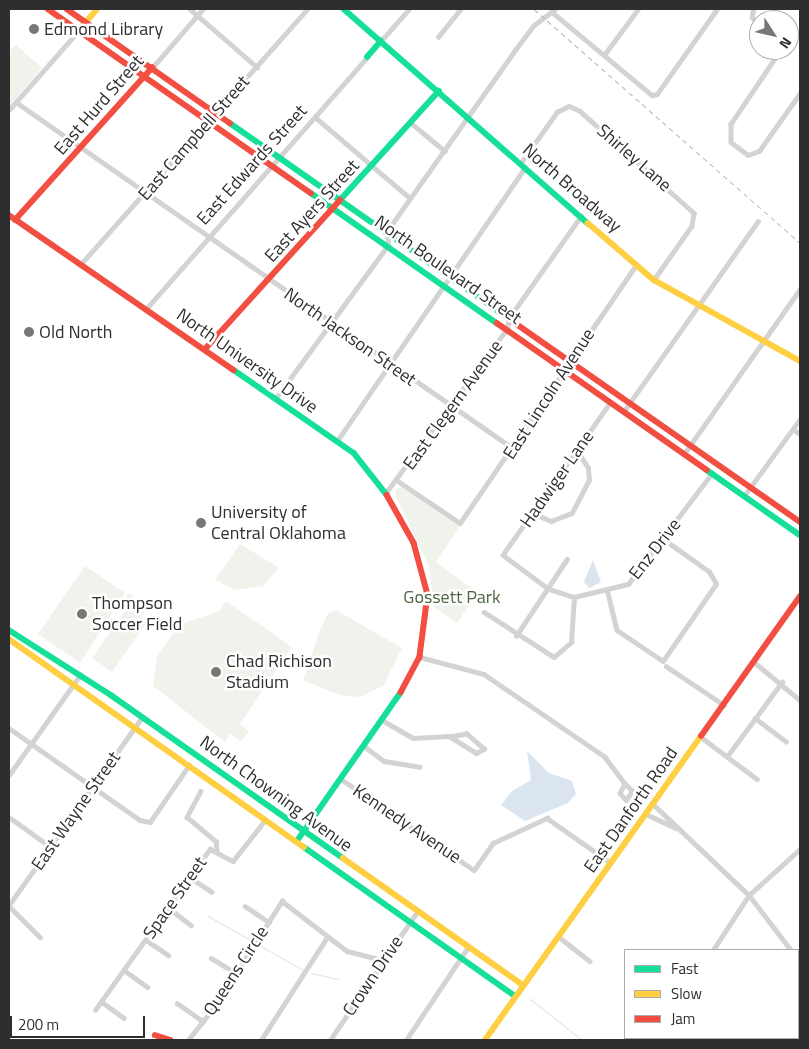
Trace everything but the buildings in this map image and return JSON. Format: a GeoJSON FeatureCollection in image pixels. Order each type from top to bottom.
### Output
{"type":"FeatureCollection","features":[{"type":"Feature","properties":{"kind":"main road","name":"North Boulevard Street"},"geometry":{"type":"LineString","coordinates":[[48,9],[336,208],[800,535]]}},
{"type":"Feature","properties":{"kind":"main road","name":"North Boulevard Street"},"geometry":{"type":"LineString","coordinates":[[66,9],[387,231],[800,522]]}},
{"type":"Feature","properties":{"kind":"main road"},"geometry":{"type":"LineString","coordinates":[[79,30],[97,9]]}},
{"type":"Feature","properties":{"kind":"main road","name":"North Broadway"},"geometry":{"type":"LineString","coordinates":[[344,9],[654,280],[697,307],[800,361]]}},
{"type":"Feature","properties":{"kind":"main road","name":"East Edwards Street"},"geometry":{"type":"LineString","coordinates":[[367,57],[381,41]]}},
{"type":"Feature","properties":{"kind":"main road","name":"East Hurd Street"},"geometry":{"type":"LineString","coordinates":[[15,220],[82,148],[152,68]]}},
{"type":"Feature","properties":{"kind":"main road","name":"East Ayers Street"},"geometry":{"type":"LineString","coordinates":[[204,349],[343,201],[439,92]]}},
{"type":"Feature","properties":{"kind":"main road","name":"North University Drive"},"geometry":{"type":"LineString","coordinates":[[9,215],[337,441],[364,462],[387,491],[424,571],[429,614],[420,657],[382,720],[297,841]]}},
{"type":"Feature","properties":{"kind":"main road"},"geometry":{"type":"LineString","coordinates":[[611,402],[612,390]]}},
{"type":"Feature","properties":{"kind":"main road"},"geometry":{"type":"LineString","coordinates":[[712,459],[712,473]]}},
{"type":"Feature","properties":{"kind":"main road","name":"East Danforth Road"},"geometry":{"type":"LineString","coordinates":[[485,1040],[800,596]]}},
{"type":"Feature","properties":{"kind":"main road","name":"North Chowning Avenue"},"geometry":{"type":"LineString","coordinates":[[9,630],[142,717],[302,832],[524,985]]}},
{"type":"Feature","properties":{"kind":"main road","name":"North Chowning Avenue"},"geometry":{"type":"LineString","coordinates":[[9,639],[265,820],[462,955],[516,996]]}},
{"type":"Feature","properties":{"kind":"main road"},"geometry":{"type":"LineString","coordinates":[[155,1034],[170,1040]]}},
{"type":"Feature","properties":{"kind":"street"},"geometry":{"type":"LineString","coordinates":[[190,9],[257,66]]}},
{"type":"Feature","properties":{"kind":"street","name":"East Hurd Street"},"geometry":{"type":"LineString","coordinates":[[152,68],[203,9]]}},
{"type":"Feature","properties":{"kind":"street","name":"East Campbell Street"},"geometry":{"type":"LineString","coordinates":[[80,265],[146,193],[307,9]]}},
{"type":"Feature","properties":{"kind":"street"},"geometry":{"type":"LineString","coordinates":[[381,41],[409,9]]}},
{"type":"Feature","properties":{"kind":"street"},"geometry":{"type":"LineString","coordinates":[[438,37],[462,9]]}},
{"type":"Feature","properties":{"kind":"street"},"geometry":{"type":"LineString","coordinates":[[604,55],[638,9]]}},
{"type":"Feature","properties":{"kind":"street"},"geometry":{"type":"LineString","coordinates":[[275,399],[388,245],[387,231],[410,198],[528,33],[553,10],[652,95],[657,94],[717,9]]}},
{"type":"Feature","properties":{"kind":"street"},"geometry":{"type":"LineString","coordinates":[[9,110],[79,30]]}},
{"type":"Feature","properties":{"kind":"street","name":"East Edwards Street"},"geometry":{"type":"LineString","coordinates":[[146,309],[367,57]]}},
{"type":"Feature","properties":{"kind":"street"},"geometry":{"type":"LineString","coordinates":[[774,60],[730,124],[731,142],[748,155],[759,151],[800,94]]}},
{"type":"Feature","properties":{"kind":"street","name":"North Jackson Street"},"geometry":{"type":"LineString","coordinates":[[16,102],[329,324],[514,449]]}},
{"type":"Feature","properties":{"kind":"street","name":"Shirley Lane"},"geometry":{"type":"LineString","coordinates":[[522,166],[556,112],[569,106],[667,186],[692,209],[695,218],[654,280]]}},
{"type":"Feature","properties":{"kind":"street"},"geometry":{"type":"LineString","coordinates":[[315,117],[410,198]]}},
{"type":"Feature","properties":{"kind":"street"},"geometry":{"type":"LineString","coordinates":[[411,122],[445,150]]}},
{"type":"Feature","properties":{"kind":"street"},"geometry":{"type":"LineString","coordinates":[[337,441],[446,287],[448,275],[522,166]]}},
{"type":"Feature","properties":{"kind":"street","name":"East Clegern Avenue"},"geometry":{"type":"LineString","coordinates":[[387,491],[398,481],[507,329],[509,318],[581,216]]}},
{"type":"Feature","properties":{"kind":"street"},"geometry":{"type":"LineString","coordinates":[[624,411],[758,221]]}},
{"type":"Feature","properties":{"kind":"street","name":"East Lincoln Avenue"},"geometry":{"type":"LineString","coordinates":[[398,481],[460,523],[567,372],[570,360],[636,265]]}},
{"type":"Feature","properties":{"kind":"street"},"geometry":{"type":"LineString","coordinates":[[684,454],[800,289]]}},
{"type":"Feature","properties":{"kind":"street","name":"Hadwiger Lane"},"geometry":{"type":"LineString","coordinates":[[549,589],[503,555],[611,402]]}},
{"type":"Feature","properties":{"kind":"street"},"geometry":{"type":"LineString","coordinates":[[744,496],[800,419]]}},
{"type":"Feature","properties":{"kind":"street"},"geometry":{"type":"LineString","coordinates":[[793,429],[800,434]]}},
{"type":"Feature","properties":{"kind":"street"},"geometry":{"type":"LineString","coordinates":[[533,513],[551,521],[572,513],[579,504],[589,480],[588,468],[577,451]]}},
{"type":"Feature","properties":{"kind":"street","name":"Enz Drive"},"geometry":{"type":"LineString","coordinates":[[574,597],[633,580],[712,473]]}},
{"type":"Feature","properties":{"kind":"street"},"geometry":{"type":"LineString","coordinates":[[607,589],[617,630],[663,661],[716,584],[709,572],[664,540]]}},
{"type":"Feature","properties":{"kind":"street"},"geometry":{"type":"LineString","coordinates":[[516,636],[549,589],[567,559]]}},
{"type":"Feature","properties":{"kind":"street"},"geometry":{"type":"LineString","coordinates":[[484,612],[516,636],[554,657],[567,650],[573,631],[574,597],[549,589]]}},
{"type":"Feature","properties":{"kind":"street"},"geometry":{"type":"LineString","coordinates":[[420,657],[484,674],[605,757],[626,784]]}},
{"type":"Feature","properties":{"kind":"street"},"geometry":{"type":"LineString","coordinates":[[754,662],[782,682],[800,700]]}},
{"type":"Feature","properties":{"kind":"street"},"geometry":{"type":"LineString","coordinates":[[666,666],[724,705]]}},
{"type":"Feature","properties":{"kind":"street"},"geometry":{"type":"LineString","coordinates":[[9,776],[80,675]]}},
{"type":"Feature","properties":{"kind":"street"},"geometry":{"type":"LineString","coordinates":[[728,756],[782,682]]}},
{"type":"Feature","properties":{"kind":"street","name":"East Wayne Street"},"geometry":{"type":"LineString","coordinates":[[9,906],[142,717]]}},
{"type":"Feature","properties":{"kind":"street"},"geometry":{"type":"LineString","coordinates":[[755,718],[786,741]]}},
{"type":"Feature","properties":{"kind":"street"},"geometry":{"type":"LineString","coordinates":[[382,720],[413,738],[450,737],[467,734],[484,749],[476,753],[450,737]]}},
{"type":"Feature","properties":{"kind":"street"},"geometry":{"type":"LineString","coordinates":[[9,728],[94,786],[138,820],[150,822],[189,765]]}},
{"type":"Feature","properties":{"kind":"street"},"geometry":{"type":"LineString","coordinates":[[701,737],[757,779]]}},
{"type":"Feature","properties":{"kind":"street"},"geometry":{"type":"LineString","coordinates":[[364,746],[384,761],[420,767]]}},
{"type":"Feature","properties":{"kind":"street","name":"Kennedy Avenue"},"geometry":{"type":"LineString","coordinates":[[341,779],[474,870],[493,843],[547,818],[611,863]]}},
{"type":"Feature","properties":{"kind":"street"},"geometry":{"type":"LineString","coordinates":[[201,791],[187,817],[216,841],[218,851]]}},
{"type":"Feature","properties":{"kind":"street"},"geometry":{"type":"LineString","coordinates":[[653,804],[750,895],[790,949]]}},
{"type":"Feature","properties":{"kind":"street"},"geometry":{"type":"LineString","coordinates":[[646,814],[678,829]]}},
{"type":"Feature","properties":{"kind":"street"},"geometry":{"type":"LineString","coordinates":[[9,816],[51,846]]}},
{"type":"Feature","properties":{"kind":"street","name":"Space Street"},"geometry":{"type":"LineString","coordinates":[[95,1010],[210,849],[218,851],[229,860],[236,859],[265,820]]}},
{"type":"Feature","properties":{"kind":"street"},"geometry":{"type":"LineString","coordinates":[[714,949],[750,895],[800,849]]}},
{"type":"Feature","properties":{"kind":"street"},"geometry":{"type":"LineString","coordinates":[[189,878],[212,892]]}},
{"type":"Feature","properties":{"kind":"street","name":"Queens Circle"},"geometry":{"type":"LineString","coordinates":[[188,1040],[236,973],[282,901],[328,937]]}},
{"type":"Feature","properties":{"kind":"street"},"geometry":{"type":"LineString","coordinates":[[9,906],[40,937]]}},
{"type":"Feature","properties":{"kind":"street"},"geometry":{"type":"LineString","coordinates":[[245,906],[268,922]]}},
{"type":"Feature","properties":{"kind":"street"},"geometry":{"type":"LineString","coordinates":[[169,908],[191,925]]}},
{"type":"Feature","properties":{"kind":"street","name":"Crown Drive"},"geometry":{"type":"LineString","coordinates":[[330,1040],[417,912]]}},
{"type":"Feature","properties":{"kind":"street"},"geometry":{"type":"LineString","coordinates":[[261,1040],[328,937],[347,951],[384,960]]}},
{"type":"Feature","properties":{"kind":"street"},"geometry":{"type":"LineString","coordinates":[[559,937],[590,961]]}},
{"type":"Feature","properties":{"kind":"street"},"geometry":{"type":"LineString","coordinates":[[146,940],[168,955]]}},
{"type":"Feature","properties":{"kind":"street"},"geometry":{"type":"LineString","coordinates":[[406,1040],[468,947]]}},
{"type":"Feature","properties":{"kind":"street"},"geometry":{"type":"LineString","coordinates":[[211,958],[236,973]]}},
{"type":"Feature","properties":{"kind":"street"},"geometry":{"type":"LineString","coordinates":[[124,970],[147,986]]}},
{"type":"Feature","properties":{"kind":"street"},"geometry":{"type":"LineString","coordinates":[[102,1002],[124,1018]]}},
{"type":"Feature","properties":{"kind":"street"},"geometry":{"type":"LineString","coordinates":[[177,1003],[203,1021]]}},
{"type":"Feature","properties":{"kind":"green space"},"geometry":{"type":"Polygon","coordinates":[[[16,45],[42,68],[10,105],[9,51],[16,45]]]}},
{"type":"Feature","properties":{"kind":"green space","name":"Gossett Park"},"geometry":{"type":"Polygon","coordinates":[[[404,487],[460,526],[436,562],[478,593],[457,623],[434,607],[429,567],[395,494],[397,488],[404,487]]]}},
{"type":"Feature","properties":{"kind":"green space"},"geometry":{"type":"Polygon","coordinates":[[[240,544],[279,568],[263,586],[236,590],[215,580],[240,544]]]}},
{"type":"Feature","properties":{"kind":"green space","name":"Thompson Soccer Field"},"geometry":{"type":"Polygon","coordinates":[[[85,566],[125,593],[80,663],[38,634],[85,566]]]}},
{"type":"Feature","properties":{"kind":"green space"},"geometry":{"type":"Polygon","coordinates":[[[129,593],[148,607],[141,618],[147,622],[112,672],[92,658],[127,608],[121,604],[129,593]]]}},
{"type":"Feature","properties":{"kind":"green space","name":"Chad Richison Stadium"},"geometry":{"type":"Polygon","coordinates":[[[226,601],[292,647],[240,724],[249,732],[241,741],[230,734],[225,742],[153,686],[157,656],[179,625],[219,611],[226,601]]]}},
{"type":"Feature","properties":{"kind":"green space"},"geometry":{"type":"Polygon","coordinates":[[[336,610],[402,648],[383,686],[360,697],[339,695],[303,680],[328,613],[336,610]]]}},
{"type":"Feature","properties":{"kind":"shaded area"},"geometry":{"type":"Polygon","coordinates":[[[593,560],[601,582],[589,588],[584,582],[593,560]]]}},
{"type":"Feature","properties":{"kind":"shaded area"},"geometry":{"type":"Polygon","coordinates":[[[527,751],[549,773],[572,781],[576,794],[568,803],[525,821],[501,805],[512,791],[531,780],[527,751]]]}},
{"type":"Feature","properties":{"kind":"waterway"},"geometry":{"type":"LineString","coordinates":[[208,916],[303,970]]}},
{"type":"Feature","properties":{"kind":"waterway"},"geometry":{"type":"LineString","coordinates":[[311,973],[338,979]]}},
{"type":"Feature","properties":{"kind":"waterway"},"geometry":{"type":"LineString","coordinates":[[530,999],[582,1040]]}},
{"type":"Feature","properties":{"kind":"railway"},"geometry":{"type":"LineString","coordinates":[[534,9],[800,243]]}},
{"type":"Feature","properties":{"kind":"traffic: fast"},"geometry":{"type":"LineString","coordinates":[[344,9],[588,223]]}},
{"type":"Feature","properties":{"kind":"traffic: fast"},"geometry":{"type":"LineString","coordinates":[[367,57],[381,41]]}},
{"type":"Feature","properties":{"kind":"traffic: fast"},"geometry":{"type":"LineString","coordinates":[[340,200],[439,91]]}},
{"type":"Feature","properties":{"kind":"traffic: fast"},"geometry":{"type":"LineString","coordinates":[[230,123],[508,318]]}},
{"type":"Feature","properties":{"kind":"traffic: fast"},"geometry":{"type":"LineString","coordinates":[[311,193],[497,323]]}},
{"type":"Feature","properties":{"kind":"traffic: fast"},"geometry":{"type":"LineString","coordinates":[[234,370],[354,453],[387,495]]}},
{"type":"Feature","properties":{"kind":"traffic: fast"},"geometry":{"type":"LineString","coordinates":[[707,470],[800,535]]}},
{"type":"Feature","properties":{"kind":"traffic: fast"},"geometry":{"type":"LineString","coordinates":[[9,630],[111,695],[343,858]]}},
{"type":"Feature","properties":{"kind":"traffic: fast"},"geometry":{"type":"LineString","coordinates":[[297,841],[401,692]]}},
{"type":"Feature","properties":{"kind":"traffic: fast"},"geometry":{"type":"LineString","coordinates":[[304,847],[515,996]]}},
{"type":"Feature","properties":{"kind":"traffic: slow"},"geometry":{"type":"LineString","coordinates":[[79,30],[97,9]]}},
{"type":"Feature","properties":{"kind":"traffic: slow"},"geometry":{"type":"LineString","coordinates":[[588,223],[654,280],[800,361]]}},
{"type":"Feature","properties":{"kind":"traffic: slow"},"geometry":{"type":"LineString","coordinates":[[9,639],[304,847]]}},
{"type":"Feature","properties":{"kind":"traffic: slow"},"geometry":{"type":"LineString","coordinates":[[485,1040],[701,736]]}},
{"type":"Feature","properties":{"kind":"traffic: slow"},"geometry":{"type":"LineString","coordinates":[[343,858],[523,985]]}},
{"type":"Feature","properties":{"kind":"traffic: jam"},"geometry":{"type":"LineString","coordinates":[[48,9],[311,193]]}},
{"type":"Feature","properties":{"kind":"traffic: jam"},"geometry":{"type":"LineString","coordinates":[[67,9],[230,123]]}},
{"type":"Feature","properties":{"kind":"traffic: jam"},"geometry":{"type":"LineString","coordinates":[[15,220],[152,68]]}},
{"type":"Feature","properties":{"kind":"traffic: jam"},"geometry":{"type":"LineString","coordinates":[[205,349],[340,200]]}},
{"type":"Feature","properties":{"kind":"traffic: jam"},"geometry":{"type":"LineString","coordinates":[[9,215],[234,370]]}},
{"type":"Feature","properties":{"kind":"traffic: jam"},"geometry":{"type":"LineString","coordinates":[[508,318],[800,522]]}},
{"type":"Feature","properties":{"kind":"traffic: jam"},"geometry":{"type":"LineString","coordinates":[[497,323],[707,470]]}},
{"type":"Feature","properties":{"kind":"traffic: jam"},"geometry":{"type":"LineString","coordinates":[[387,495],[414,543],[428,595],[420,657],[401,692]]}},
{"type":"Feature","properties":{"kind":"traffic: jam"},"geometry":{"type":"LineString","coordinates":[[701,736],[800,596]]}},
{"type":"Feature","properties":{"kind":"traffic: jam"},"geometry":{"type":"LineString","coordinates":[[155,1035],[170,1040]]}},
{"type":"Feature","properties":{"kind":"place","name":"Edmond Library"},"geometry":{"type":"Point","coordinates":[34,29]}},
{"type":"Feature","properties":{"kind":"place","name":"Old North"},"geometry":{"type":"Point","coordinates":[29,332]}},
{"type":"Feature","properties":{"kind":"place","name":"University of Central Oklahoma"},"geometry":{"type":"Point","coordinates":[201,523]}},
{"type":"Feature","properties":{"kind":"place","name":"Thompson Soccer Field"},"geometry":{"type":"Point","coordinates":[82,614]}},
{"type":"Feature","properties":{"kind":"place","name":"Chad Richison Stadium"},"geometry":{"type":"Point","coordinates":[216,672]}}]}
